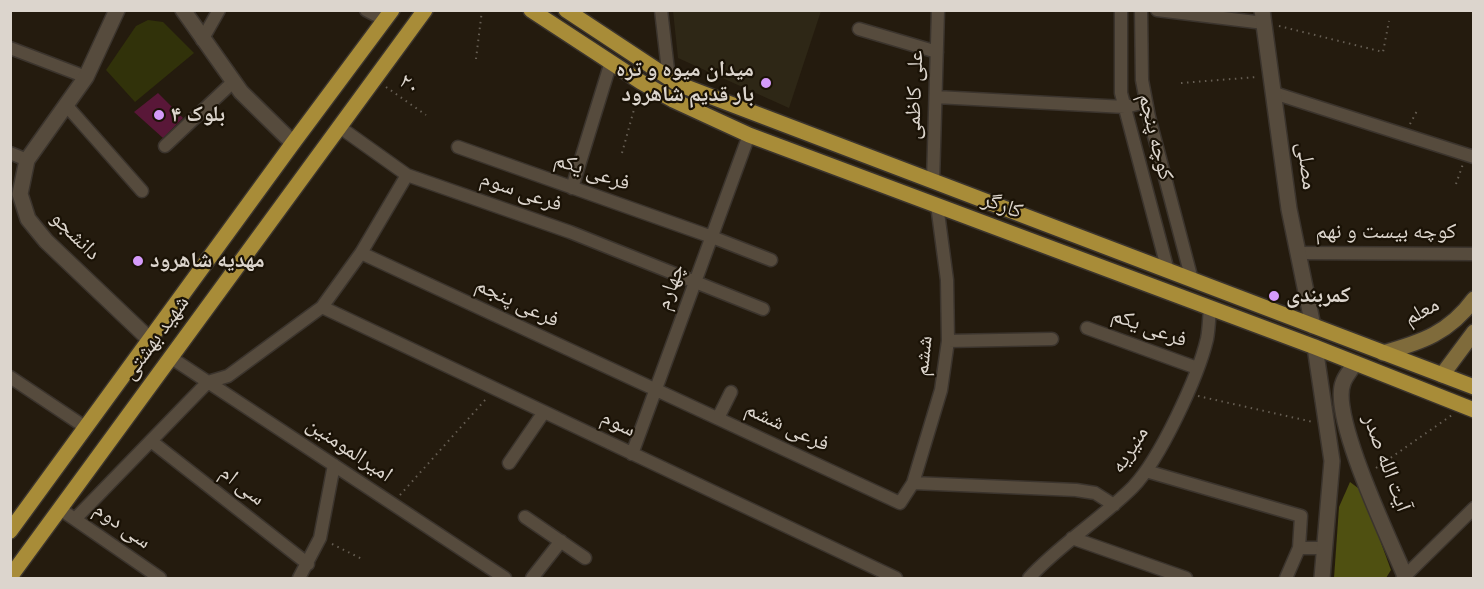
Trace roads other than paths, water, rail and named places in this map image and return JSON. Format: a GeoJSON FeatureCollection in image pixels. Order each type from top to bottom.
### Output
{"type":"FeatureCollection","features":[{"type":"Feature","properties":{"kind":"main road","name":"شهید بهشتی"},"geometry":{"type":"LineString","coordinates":[[10,577],[341,128],[425,10]]}},
{"type":"Feature","properties":{"kind":"main road","name":"کارگر"},"geometry":{"type":"LineString","coordinates":[[531,10],[641,82],[673,100],[749,135],[1316,347],[1469,408]]}},
{"type":"Feature","properties":{"kind":"main road","name":"کارگر"},"geometry":{"type":"LineString","coordinates":[[566,10],[678,84],[1473,387]]}},
{"type":"Feature","properties":{"kind":"main road","name":"شهید بهشتی"},"geometry":{"type":"LineString","coordinates":[[10,531],[389,15]]}},
{"type":"Feature","properties":{"kind":"main road","name":"معلم"},"geometry":{"type":"LineString","coordinates":[[1383,353],[1424,341],[1460,317],[1473,299]]}},
{"type":"Feature","properties":{"kind":"main road"},"geometry":{"type":"LineString","coordinates":[[1313,326],[1316,347]]}},
{"type":"Feature","properties":{"kind":"main road","name":"معلم"},"geometry":{"type":"LineString","coordinates":[[1442,375],[1473,332]]}},
{"type":"Feature","properties":{"kind":"main road"},"geometry":{"type":"LineString","coordinates":[[1429,393],[1442,375]]}},
{"type":"Feature","properties":{"kind":"street","name":"دانشجو"},"geometry":{"type":"LineString","coordinates":[[130,10],[114,17],[86,77],[27,160],[15,196],[28,219],[45,241],[149,339]]}},
{"type":"Feature","properties":{"kind":"street"},"geometry":{"type":"LineString","coordinates":[[171,10],[186,16],[233,82],[293,143]]}},
{"type":"Feature","properties":{"kind":"street"},"geometry":{"type":"LineString","coordinates":[[202,40],[219,10]]}},
{"type":"Feature","properties":{"kind":"street"},"geometry":{"type":"LineString","coordinates":[[366,10],[389,15]]}},
{"type":"Feature","properties":{"kind":"street"},"geometry":{"type":"LineString","coordinates":[[661,10],[669,78]]}},
{"type":"Feature","properties":{"kind":"street","name":"علی کاظمی"},"geometry":{"type":"LineString","coordinates":[[933,181],[938,10]]}},
{"type":"Feature","properties":{"kind":"street","name":"کوچه پنجم"},"geometry":{"type":"LineString","coordinates":[[1120,10],[1121,93],[1168,271]]}},
{"type":"Feature","properties":{"kind":"street"},"geometry":{"type":"LineString","coordinates":[[1141,10],[1142,80],[1146,102],[1192,280]]}},
{"type":"Feature","properties":{"kind":"street"},"geometry":{"type":"LineString","coordinates":[[1157,10],[1263,17]]}},
{"type":"Feature","properties":{"kind":"street","name":"مصلی"},"geometry":{"type":"LineString","coordinates":[[1263,17],[1289,209],[1313,326]]}},
{"type":"Feature","properties":{"kind":"street"},"geometry":{"type":"LineString","coordinates":[[859,29],[937,52]]}},
{"type":"Feature","properties":{"kind":"street"},"geometry":{"type":"LineString","coordinates":[[10,48],[86,77]]}},
{"type":"Feature","properties":{"kind":"street"},"geometry":{"type":"LineString","coordinates":[[572,188],[611,62]]}},
{"type":"Feature","properties":{"kind":"street"},"geometry":{"type":"LineString","coordinates":[[165,146],[233,82]]}},
{"type":"Feature","properties":{"kind":"street"},"geometry":{"type":"LineString","coordinates":[[1274,93],[1470,156]]}},
{"type":"Feature","properties":{"kind":"street"},"geometry":{"type":"LineString","coordinates":[[936,96],[1125,108],[1146,102]]}},
{"type":"Feature","properties":{"kind":"street"},"geometry":{"type":"LineString","coordinates":[[66,105],[142,191]]}},
{"type":"Feature","properties":{"kind":"street","name":"فرعی سوم"},"geometry":{"type":"LineString","coordinates":[[341,128],[407,175],[570,232],[762,309]]}},
{"type":"Feature","properties":{"kind":"street","name":"چهارم"},"geometry":{"type":"LineString","coordinates":[[632,454],[749,135]]}},
{"type":"Feature","properties":{"kind":"street","name":"فرعی یکم"},"geometry":{"type":"LineString","coordinates":[[458,147],[771,260]]}},
{"type":"Feature","properties":{"kind":"street"},"geometry":{"type":"LineString","coordinates":[[10,153],[27,160]]}},
{"type":"Feature","properties":{"kind":"street"},"geometry":{"type":"LineString","coordinates":[[75,519],[208,382],[228,376],[322,307],[361,253],[407,175]]}},
{"type":"Feature","properties":{"kind":"street","name":"ششم"},"geometry":{"type":"LineString","coordinates":[[900,503],[913,483],[941,390],[948,341],[947,280],[937,205]]}},
{"type":"Feature","properties":{"kind":"street","name":"فرعی پنجم"},"geometry":{"type":"LineString","coordinates":[[361,253],[656,390]]}},
{"type":"Feature","properties":{"kind":"street","name":"کوچه بیست و نهم"},"geometry":{"type":"LineString","coordinates":[[1298,253],[1473,254]]}},
{"type":"Feature","properties":{"kind":"street","name":"سوم"},"geometry":{"type":"LineString","coordinates":[[322,307],[896,579]]}},
{"type":"Feature","properties":{"kind":"street","name":"منیریه"},"geometry":{"type":"LineString","coordinates":[[1029,579],[1072,538],[1114,505],[1146,471],[1197,368],[1207,339],[1210,307]]}},
{"type":"Feature","properties":{"kind":"street","name":"فرعی یکم"},"geometry":{"type":"LineString","coordinates":[[1087,328],[1197,368]]}},
{"type":"Feature","properties":{"kind":"street"},"geometry":{"type":"LineString","coordinates":[[948,341],[1052,339]]}},
{"type":"Feature","properties":{"kind":"street"},"geometry":{"type":"LineString","coordinates":[[1316,347],[1332,461],[1322,579]]}},
{"type":"Feature","properties":{"kind":"street","name":"امیرالمومنین"},"geometry":{"type":"LineString","coordinates":[[170,357],[505,579]]}},
{"type":"Feature","properties":{"kind":"street","name":"آیت الله صدر"},"geometry":{"type":"LineString","coordinates":[[1355,363],[1342,383],[1341,406],[1363,477],[1405,578]]}},
{"type":"Feature","properties":{"kind":"street"},"geometry":{"type":"LineString","coordinates":[[10,377],[85,427]]}},
{"type":"Feature","properties":{"kind":"street","name":"فرعی ششم"},"geometry":{"type":"LineString","coordinates":[[656,390],[900,503]]}},
{"type":"Feature","properties":{"kind":"street"},"geometry":{"type":"LineString","coordinates":[[718,418],[731,392]]}},
{"type":"Feature","properties":{"kind":"street"},"geometry":{"type":"LineString","coordinates":[[509,463],[544,412]]}},
{"type":"Feature","properties":{"kind":"street","name":"سی ام"},"geometry":{"type":"LineString","coordinates":[[151,441],[308,564]]}},
{"type":"Feature","properties":{"kind":"street"},"geometry":{"type":"LineString","coordinates":[[299,579],[320,538],[334,465]]}},
{"type":"Feature","properties":{"kind":"street"},"geometry":{"type":"LineString","coordinates":[[1146,471],[1301,516],[1299,548],[1286,579]]}},
{"type":"Feature","properties":{"kind":"street"},"geometry":{"type":"LineString","coordinates":[[913,483],[1076,490],[1095,493],[1114,505]]}},
{"type":"Feature","properties":{"kind":"street"},"geometry":{"type":"LineString","coordinates":[[1405,578],[1473,508]]}},
{"type":"Feature","properties":{"kind":"street","name":"سی دوم"},"geometry":{"type":"LineString","coordinates":[[60,509],[160,579]]}},
{"type":"Feature","properties":{"kind":"street"},"geometry":{"type":"LineString","coordinates":[[525,517],[585,558]]}},
{"type":"Feature","properties":{"kind":"street"},"geometry":{"type":"LineString","coordinates":[[1072,538],[1186,579]]}},
{"type":"Feature","properties":{"kind":"street"},"geometry":{"type":"LineString","coordinates":[[532,579],[561,541]]}},
{"type":"Feature","properties":{"kind":"street"},"geometry":{"type":"LineString","coordinates":[[1299,548],[1324,548]]}},
{"type":"Feature","properties":{"kind":"place","name":"میدان میوه و تره بار قدیم شاهرود"},"geometry":{"type":"Point","coordinates":[766,83]}},
{"type":"Feature","properties":{"kind":"place","name":"بلوک ۴"},"geometry":{"type":"Point","coordinates":[159,115]}},
{"type":"Feature","properties":{"kind":"place","name":"مهدیه شاهرود"},"geometry":{"type":"Point","coordinates":[138,261]}},
{"type":"Feature","properties":{"kind":"place","name":"کمربندی"},"geometry":{"type":"Point","coordinates":[1274,296]}}]}
